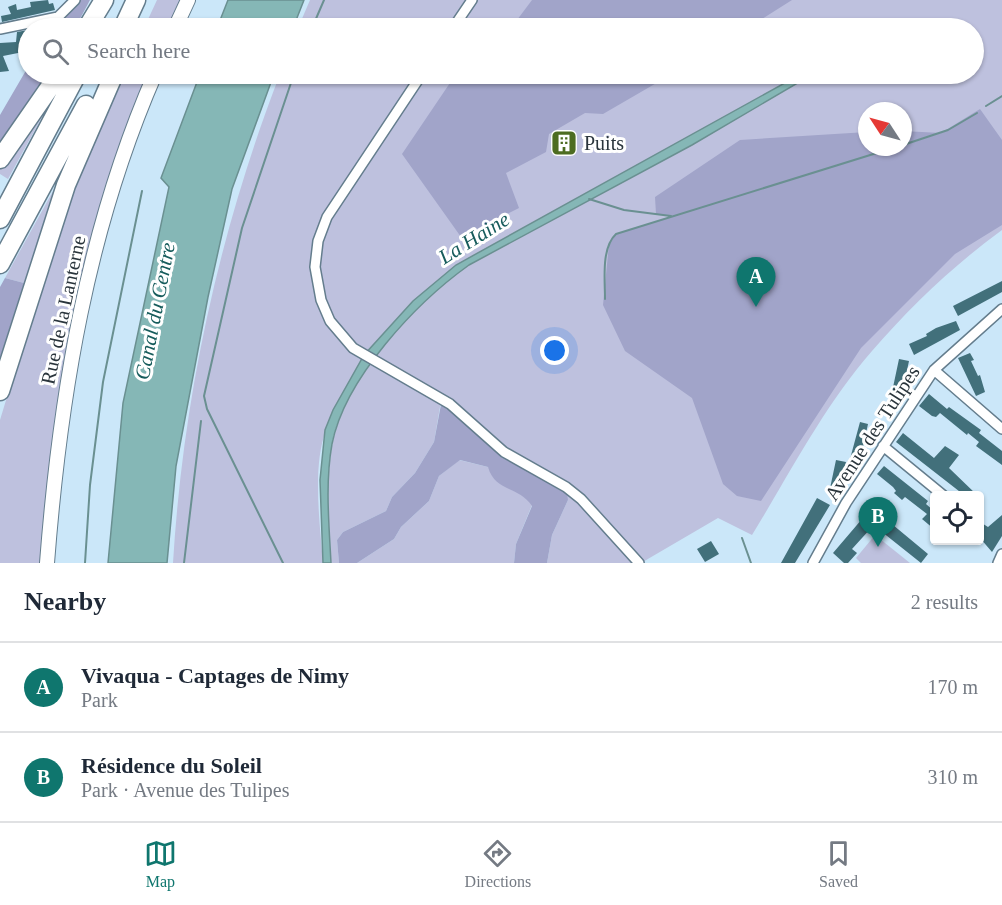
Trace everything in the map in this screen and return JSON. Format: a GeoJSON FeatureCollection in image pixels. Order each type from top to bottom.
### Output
{"type":"FeatureCollection","features":[{"type":"Feature","properties":{"kind":"highway"},"geometry":{"type":"LineString","coordinates":[[93,18],[104,0]]}},
{"type":"Feature","properties":{"kind":"highway"},"geometry":{"type":"LineString","coordinates":[[104,18],[112,0]]}},
{"type":"Feature","properties":{"kind":"highway"},"geometry":{"type":"LineString","coordinates":[[128,18],[136,0]]}},
{"type":"Feature","properties":{"kind":"highway"},"geometry":{"type":"LineString","coordinates":[[139,18],[147,0]]}},
{"type":"Feature","properties":{"kind":"highway"},"geometry":{"type":"LineString","coordinates":[[0,159],[52,84]]}},
{"type":"Feature","properties":{"kind":"highway"},"geometry":{"type":"LineString","coordinates":[[0,219],[72,84]]}},
{"type":"Feature","properties":{"kind":"highway"},"geometry":{"type":"LineString","coordinates":[[0,264],[96,84]]}},
{"type":"Feature","properties":{"kind":"highway"},"geometry":{"type":"LineString","coordinates":[[0,391],[66,185],[110,84]]}},
{"type":"Feature","properties":{"kind":"main road"},"geometry":{"type":"LineString","coordinates":[[180,18],[188,0]]}},
{"type":"Feature","properties":{"kind":"main road","name":"Rue de la Lanterne"},"geometry":{"type":"LineString","coordinates":[[47,563],[57,444],[81,305],[112,189],[151,84]]}},
{"type":"Feature","properties":{"kind":"street"},"geometry":{"type":"LineString","coordinates":[[460,18],[472,0]]}},
{"type":"Feature","properties":{"kind":"street"},"geometry":{"type":"LineString","coordinates":[[53,18],[58,17],[74,2]]}},
{"type":"Feature","properties":{"kind":"street"},"geometry":{"type":"LineString","coordinates":[[0,29],[18,25]]}},
{"type":"Feature","properties":{"kind":"street"},"geometry":{"type":"LineString","coordinates":[[416,84],[327,217],[318,242],[316,278],[325,311],[341,336],[361,353],[450,404],[504,452],[573,493],[639,563]]}},
{"type":"Feature","properties":{"kind":"street","name":"Avenue des Tulipes"},"geometry":{"type":"LineString","coordinates":[[813,563],[846,503],[934,370],[1002,309]]}},
{"type":"Feature","properties":{"kind":"street"},"geometry":{"type":"LineString","coordinates":[[934,370],[1002,429]]}},
{"type":"Feature","properties":{"kind":"street"},"geometry":{"type":"LineString","coordinates":[[883,446],[939,491]]}},
{"type":"Feature","properties":{"kind":"street"},"geometry":{"type":"LineString","coordinates":[[998,563],[1002,554]]}},
{"type":"Feature","properties":{"kind":"shaded area"},"geometry":{"type":"Polygon","coordinates":[[[75,0],[90,0],[80,18],[63,18],[75,0]]]}},
{"type":"Feature","properties":{"kind":"shaded area"},"geometry":{"type":"Polygon","coordinates":[[[157,0],[182,0],[174,18],[149,18],[157,0]]]}},
{"type":"Feature","properties":{"kind":"shaded area"},"geometry":{"type":"Polygon","coordinates":[[[310,0],[1002,0],[1002,230],[950,272],[872,351],[838,394],[808,440],[752,535],[718,518],[641,563],[547,563],[552,535],[568,500],[538,472],[441,401],[434,442],[415,473],[392,497],[386,511],[343,532],[337,540],[339,563],[331,563],[328,495],[332,445],[339,421],[356,381],[359,364],[329,422],[319,461],[318,496],[323,563],[173,563],[178,500],[195,376],[222,253],[239,192],[276,84],[984,84],[984,18],[302,18],[310,0]]]}},
{"type":"Feature","properties":{"kind":"shaded area"},"geometry":{"type":"Polygon","coordinates":[[[532,0],[792,0],[764,18],[518,18],[532,0]]]}},
{"type":"Feature","properties":{"kind":"shaded area"},"geometry":{"type":"Polygon","coordinates":[[[18,84],[42,84],[0,144],[0,115],[18,84]]]}},
{"type":"Feature","properties":{"kind":"shaded area"},"geometry":{"type":"Polygon","coordinates":[[[118,84],[146,84],[100,214],[73,315],[58,397],[41,563],[0,563],[0,420],[67,200],[118,84]]]}},
{"type":"Feature","properties":{"kind":"shaded area"},"geometry":{"type":"Polygon","coordinates":[[[449,84],[655,84],[603,114],[585,113],[549,134],[546,152],[506,173],[519,208],[461,237],[402,154],[449,84]]]}},
{"type":"Feature","properties":{"kind":"shaded area"},"geometry":{"type":"Polygon","coordinates":[[[59,86],[8,179],[0,174],[0,166],[59,86]]]}},
{"type":"Feature","properties":{"kind":"shaded area"},"geometry":{"type":"Polygon","coordinates":[[[980,109],[1002,140],[1002,225],[955,254],[861,348],[761,501],[737,496],[723,484],[692,398],[625,351],[603,305],[609,244],[616,234],[672,217],[656,214],[655,197],[740,140],[858,133],[858,156],[912,156],[912,131],[941,133],[980,109]]]}},
{"type":"Feature","properties":{"kind":"shaded area"},"geometry":{"type":"Polygon","coordinates":[[[63,173],[0,378],[0,358],[24,283],[5,278],[63,173]]]}},
{"type":"Feature","properties":{"kind":"shaded area"},"geometry":{"type":"Polygon","coordinates":[[[5,278],[24,283],[0,358],[0,287],[5,278]]]}},
{"type":"Feature","properties":{"kind":"shaded area"},"geometry":{"type":"Polygon","coordinates":[[[442,399],[494,443],[566,487],[568,500],[552,535],[547,563],[514,563],[516,544],[532,506],[527,500],[496,481],[488,467],[460,460],[439,476],[429,501],[401,527],[394,539],[357,563],[339,563],[337,540],[343,532],[386,511],[392,497],[415,473],[434,442],[442,399]]]}},
{"type":"Feature","properties":{"kind":"shaded area"},"geometry":{"type":"Polygon","coordinates":[[[459,460],[488,467],[512,490],[524,494],[532,505],[516,544],[514,563],[357,563],[394,539],[401,527],[429,501],[439,476],[459,460]]]}},
{"type":"Feature","properties":{"kind":"shaded area"},"geometry":{"type":"Polygon","coordinates":[[[875,535],[910,563],[861,563],[856,558],[875,535]]]}},
{"type":"Feature","properties":{"kind":"water"},"geometry":{"type":"Polygon","coordinates":[[[228,0],[304,0],[297,18],[221,18],[228,0]]]}},
{"type":"Feature","properties":{"kind":"water","name":"Canal du Centre"},"geometry":{"type":"Polygon","coordinates":[[[196,84],[270,84],[232,189],[208,297],[176,466],[167,563],[108,563],[123,403],[169,187],[161,178],[196,84]]]}},
{"type":"Feature","properties":{"kind":"water"},"geometry":{"type":"Polygon","coordinates":[[[783,84],[796,84],[692,145],[469,265],[448,281],[406,321],[367,368],[339,419],[332,444],[329,474],[331,563],[323,563],[320,480],[325,430],[333,410],[364,355],[413,301],[456,265],[783,84]]]}},
{"type":"Feature","properties":{"kind":"building"},"geometry":{"type":"Polygon","coordinates":[[[48,0],[49,4],[53,3],[55,10],[2,22],[1,16],[11,14],[8,7],[16,4],[17,10],[31,7],[30,2],[48,0]]]}},
{"type":"Feature","properties":{"kind":"building"},"geometry":{"type":"Polygon","coordinates":[[[17,32],[18,53],[3,56],[9,71],[0,72],[0,43],[16,42],[17,32]]]}},
{"type":"Feature","properties":{"kind":"building"},"geometry":{"type":"Polygon","coordinates":[[[1002,281],[1002,292],[958,316],[953,306],[1002,281]]]}},
{"type":"Feature","properties":{"kind":"building"},"geometry":{"type":"Polygon","coordinates":[[[956,321],[960,330],[914,355],[909,344],[927,336],[926,334],[936,328],[956,321]]]}},
{"type":"Feature","properties":{"kind":"building"},"geometry":{"type":"Polygon","coordinates":[[[970,353],[974,360],[971,361],[978,376],[980,375],[985,392],[976,396],[958,358],[970,353]]]}},
{"type":"Feature","properties":{"kind":"building"},"geometry":{"type":"Polygon","coordinates":[[[899,359],[909,361],[902,394],[892,392],[899,359]]]}},
{"type":"Feature","properties":{"kind":"building"},"geometry":{"type":"Polygon","coordinates":[[[929,394],[947,409],[949,407],[981,430],[979,433],[1002,451],[1002,465],[976,446],[979,442],[940,413],[936,417],[932,416],[919,406],[929,394]]]}},
{"type":"Feature","properties":{"kind":"building"},"geometry":{"type":"Polygon","coordinates":[[[860,422],[868,424],[860,461],[850,459],[860,422]]]}},
{"type":"Feature","properties":{"kind":"building"},"geometry":{"type":"Polygon","coordinates":[[[903,433],[934,458],[945,446],[959,455],[949,468],[973,491],[959,491],[896,442],[903,433]]]}},
{"type":"Feature","properties":{"kind":"building"},"geometry":{"type":"Polygon","coordinates":[[[836,460],[846,462],[839,495],[829,493],[836,460]]]}},
{"type":"Feature","properties":{"kind":"building"},"geometry":{"type":"Polygon","coordinates":[[[884,466],[928,501],[926,504],[930,508],[930,526],[922,519],[927,514],[905,497],[902,500],[894,493],[896,491],[893,487],[877,474],[884,466]]]}},
{"type":"Feature","properties":{"kind":"building"},"geometry":{"type":"Polygon","coordinates":[[[817,498],[830,505],[795,563],[781,563],[817,498]]]}},
{"type":"Feature","properties":{"kind":"building"},"geometry":{"type":"Polygon","coordinates":[[[881,515],[928,554],[921,563],[872,524],[881,515]]]}},
{"type":"Feature","properties":{"kind":"building"},"geometry":{"type":"Polygon","coordinates":[[[1002,515],[1002,536],[992,552],[984,543],[984,524],[988,527],[1002,515]]]}},
{"type":"Feature","properties":{"kind":"building"},"geometry":{"type":"Polygon","coordinates":[[[862,519],[872,527],[852,549],[857,553],[848,563],[844,563],[833,553],[862,519]]]}},
{"type":"Feature","properties":{"kind":"building"},"geometry":{"type":"Polygon","coordinates":[[[711,541],[719,554],[705,562],[697,549],[711,541]]]}},
{"type":"Feature","properties":{"kind":"waterway"},"geometry":{"type":"LineString","coordinates":[[316,18],[324,0]]}},
{"type":"Feature","properties":{"kind":"waterway"},"geometry":{"type":"LineString","coordinates":[[283,563],[207,409],[204,396],[242,228],[291,84]]}},
{"type":"Feature","properties":{"kind":"waterway"},"geometry":{"type":"LineString","coordinates":[[986,106],[1002,96]]}},
{"type":"Feature","properties":{"kind":"waterway"},"geometry":{"type":"LineString","coordinates":[[912,142],[948,130],[977,113]]}},
{"type":"Feature","properties":{"kind":"waterway"},"geometry":{"type":"LineString","coordinates":[[605,299],[606,256],[611,240],[616,234],[867,156]]}},
{"type":"Feature","properties":{"kind":"waterway"},"geometry":{"type":"LineString","coordinates":[[85,563],[90,485],[103,382],[142,191]]}},
{"type":"Feature","properties":{"kind":"waterway"},"geometry":{"type":"LineString","coordinates":[[589,199],[624,210],[671,216]]}},
{"type":"Feature","properties":{"kind":"waterway"},"geometry":{"type":"LineString","coordinates":[[184,563],[201,421]]}},
{"type":"Feature","properties":{"kind":"waterway"},"geometry":{"type":"LineString","coordinates":[[742,538],[751,563]]}},
{"type":"Feature","properties":{"kind":"place","name":"Puits"},"geometry":{"type":"Point","coordinates":[564,143]}},
{"type":"Feature","properties":{"kind":"place","name":"Vivaqua - Captages de Nimy"},"geometry":{"type":"Point","coordinates":[756,307]}},
{"type":"Feature","properties":{"kind":"place","name":"Résidence du Soleil"},"geometry":{"type":"Point","coordinates":[878,547]}},
{"type":"Feature","properties":{"kind":"water label","name":"La Haine"},"geometry":{"type":"Point","coordinates":[474,238]}}]}
